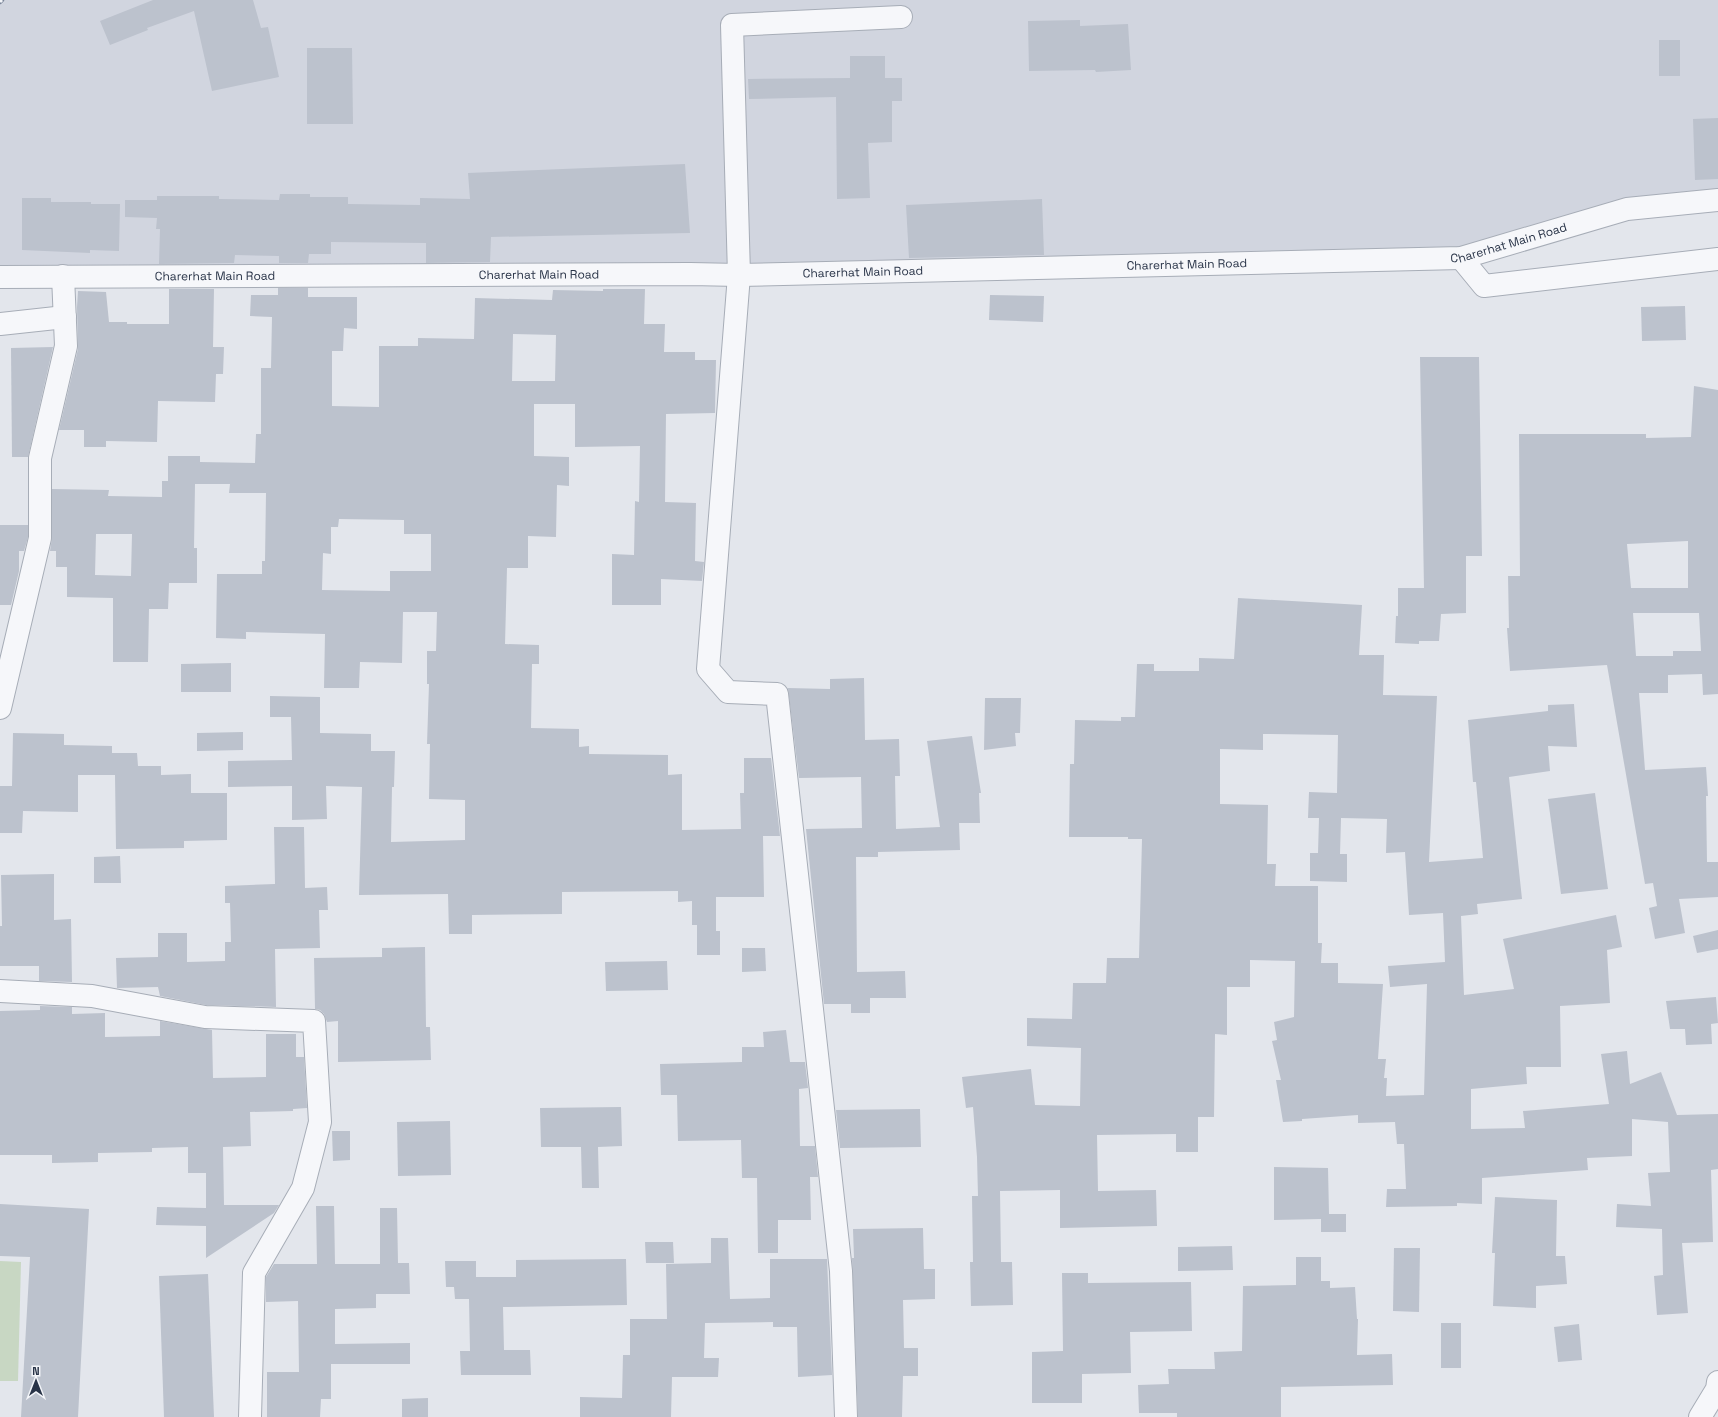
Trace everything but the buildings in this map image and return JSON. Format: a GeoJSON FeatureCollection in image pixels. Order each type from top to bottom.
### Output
{"type":"FeatureCollection","features":[{"type":"Feature","properties":{"kind":"street"},"geometry":{"type":"LineString","coordinates":[[846,1417],[841,1271],[777,694],[728,692],[708,669],[739,275],[732,25],[901,17]]}},
{"type":"Feature","properties":{"kind":"street","name":"Charerhat Main Road"},"geometry":{"type":"LineString","coordinates":[[0,276],[739,275],[1461,258],[1627,210],[1718,200]]}},
{"type":"Feature","properties":{"kind":"street"},"geometry":{"type":"LineString","coordinates":[[1461,258],[1484,286],[1718,258]]}},
{"type":"Feature","properties":{"kind":"street"},"geometry":{"type":"LineString","coordinates":[[0,708],[40,538],[40,458],[66,346],[63,276]]}},
{"type":"Feature","properties":{"kind":"street"},"geometry":{"type":"LineString","coordinates":[[0,324],[65,316]]}},
{"type":"Feature","properties":{"kind":"street"},"geometry":{"type":"LineString","coordinates":[[0,991],[92,996],[205,1016],[314,1021],[320,1122],[303,1188],[254,1273],[250,1417]]}},
{"type":"Feature","properties":{"kind":"street"},"geometry":{"type":"LineString","coordinates":[[1700,1417],[1717,1389],[1718,1382]]}},
{"type":"Feature","properties":{"kind":"shaded area"},"geometry":{"type":"Polygon","coordinates":[[[0,0],[1718,0],[1718,200],[1627,209],[1461,258],[0,271],[0,0]]]}},
{"type":"Feature","properties":{"kind":"green space"},"geometry":{"type":"Polygon","coordinates":[[[0,1261],[21,1262],[18,1381],[0,1381],[0,1261]]]}}]}
